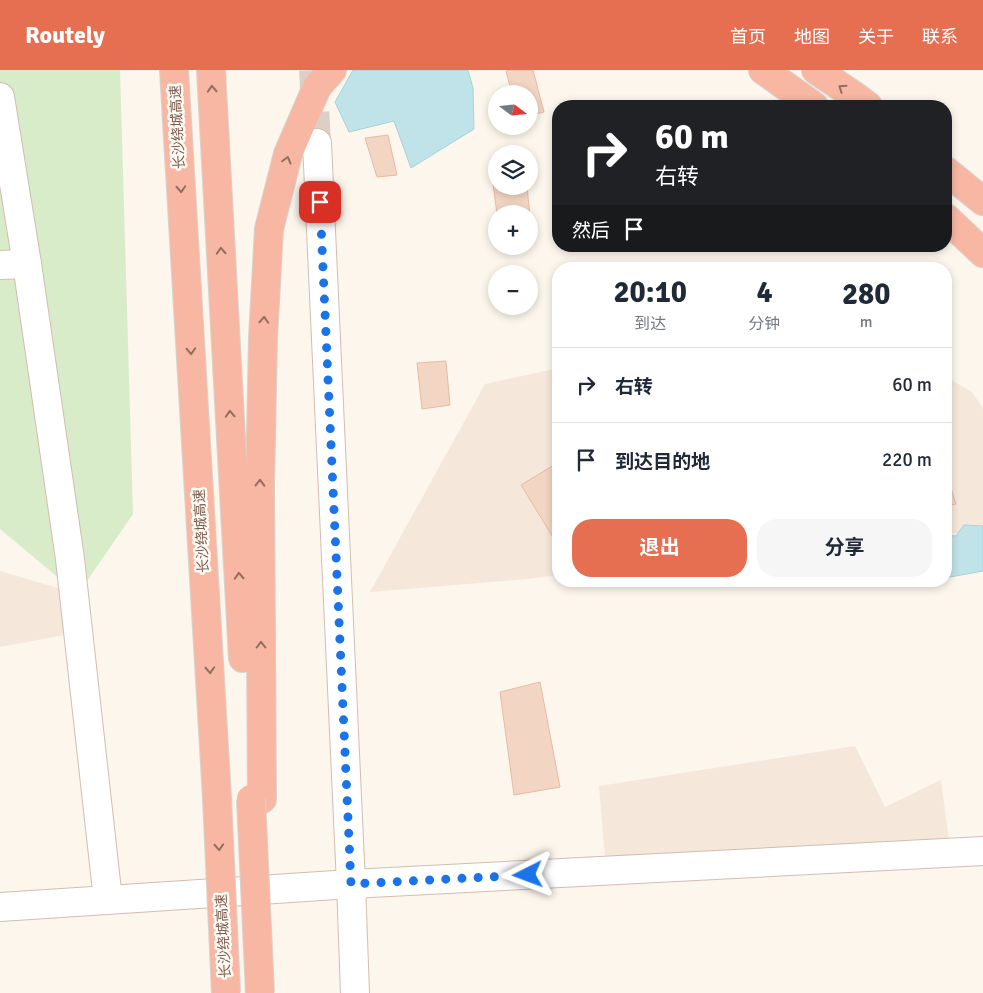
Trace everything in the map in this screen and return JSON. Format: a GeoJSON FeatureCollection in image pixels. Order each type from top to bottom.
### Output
{"type":"FeatureCollection","features":[{"type":"Feature","properties":{"kind":"highway"},"geometry":{"type":"LineString","coordinates":[[170,70],[178,142]]}},
{"type":"Feature","properties":{"kind":"highway","name":"长沙绕城高速"},"geometry":{"type":"LineString","coordinates":[[174,70],[217,798],[226,993]]}},
{"type":"Feature","properties":{"kind":"highway"},"geometry":{"type":"LineString","coordinates":[[211,70],[256,799]]}},
{"type":"Feature","properties":{"kind":"highway"},"geometry":{"type":"LineString","coordinates":[[260,993],[256,799],[263,338],[269,229],[288,154],[318,87],[332,70]]}},
{"type":"Feature","properties":{"kind":"highway"},"geometry":{"type":"LineString","coordinates":[[764,70],[806,100]]}},
{"type":"Feature","properties":{"kind":"highway"},"geometry":{"type":"LineString","coordinates":[[816,70],[861,100]]}},
{"type":"Feature","properties":{"kind":"highway"},"geometry":{"type":"LineString","coordinates":[[952,176],[983,201]]}},
{"type":"Feature","properties":{"kind":"highway"},"geometry":{"type":"LineString","coordinates":[[952,224],[983,253]]}},
{"type":"Feature","properties":{"kind":"street"},"geometry":{"type":"LineString","coordinates":[[0,97],[27,264],[70,559],[108,900]]}},
{"type":"Feature","properties":{"kind":"street"},"geometry":{"type":"LineString","coordinates":[[317,143],[355,993]]}},
{"type":"Feature","properties":{"kind":"street"},"geometry":{"type":"LineString","coordinates":[[0,265],[27,264]]}},
{"type":"Feature","properties":{"kind":"street"},"geometry":{"type":"LineString","coordinates":[[0,907],[351,884],[983,851]]}},
{"type":"Feature","properties":{"kind":"shaded area"},"geometry":{"type":"Polygon","coordinates":[[[552,370],[552,576],[370,592],[485,384],[552,370]]]}},
{"type":"Feature","properties":{"kind":"shaded area"},"geometry":{"type":"Polygon","coordinates":[[[952,380],[972,392],[983,409],[983,538],[952,533],[952,380]]]}},
{"type":"Feature","properties":{"kind":"shaded area"},"geometry":{"type":"Polygon","coordinates":[[[0,571],[78,594],[81,632],[0,647],[0,571]]]}},
{"type":"Feature","properties":{"kind":"shaded area"},"geometry":{"type":"Polygon","coordinates":[[[855,746],[885,807],[941,780],[949,841],[606,871],[599,786],[855,746]]]}},
{"type":"Feature","properties":{"kind":"green space"},"geometry":{"type":"Polygon","coordinates":[[[0,70],[120,70],[133,514],[78,594],[0,529],[0,70]]]}},
{"type":"Feature","properties":{"kind":"water"},"geometry":{"type":"Polygon","coordinates":[[[353,70],[468,70],[473,88],[474,129],[411,168],[394,121],[349,132],[335,102],[353,70]]]}},
{"type":"Feature","properties":{"kind":"water"},"geometry":{"type":"Polygon","coordinates":[[[964,525],[983,526],[983,571],[952,577],[952,536],[956,536],[964,525]]]}},
{"type":"Feature","properties":{"kind":"building"},"geometry":{"type":"Polygon","coordinates":[[[533,70],[537,85],[510,85],[506,71],[533,70]]]}},
{"type":"Feature","properties":{"kind":"building"},"geometry":{"type":"Polygon","coordinates":[[[538,89],[544,112],[538,114],[538,89]]]}},
{"type":"Feature","properties":{"kind":"building"},"geometry":{"type":"Polygon","coordinates":[[[388,135],[397,175],[377,177],[365,138],[388,135]]]}},
{"type":"Feature","properties":{"kind":"building"},"geometry":{"type":"Polygon","coordinates":[[[494,195],[528,195],[529,205],[496,205],[494,195]]]}},
{"type":"Feature","properties":{"kind":"building"},"geometry":{"type":"Polygon","coordinates":[[[446,361],[450,405],[422,409],[417,363],[446,361]]]}},
{"type":"Feature","properties":{"kind":"building"},"geometry":{"type":"Polygon","coordinates":[[[552,466],[552,536],[521,485],[552,466]]]}},
{"type":"Feature","properties":{"kind":"building"},"geometry":{"type":"Polygon","coordinates":[[[952,492],[956,504],[952,505],[952,492]]]}},
{"type":"Feature","properties":{"kind":"building"},"geometry":{"type":"Polygon","coordinates":[[[540,682],[560,787],[514,795],[500,692],[540,682]]]}},
{"type":"Feature","properties":{"kind":"tunnel"},"geometry":{"type":"LineString","coordinates":[[313,70],[317,143]]}},
{"type":"Feature","properties":{"kind":"route"},"geometry":{"type":"LineString","coordinates":[[320,202],[351,884],[528,875]]}}]}
